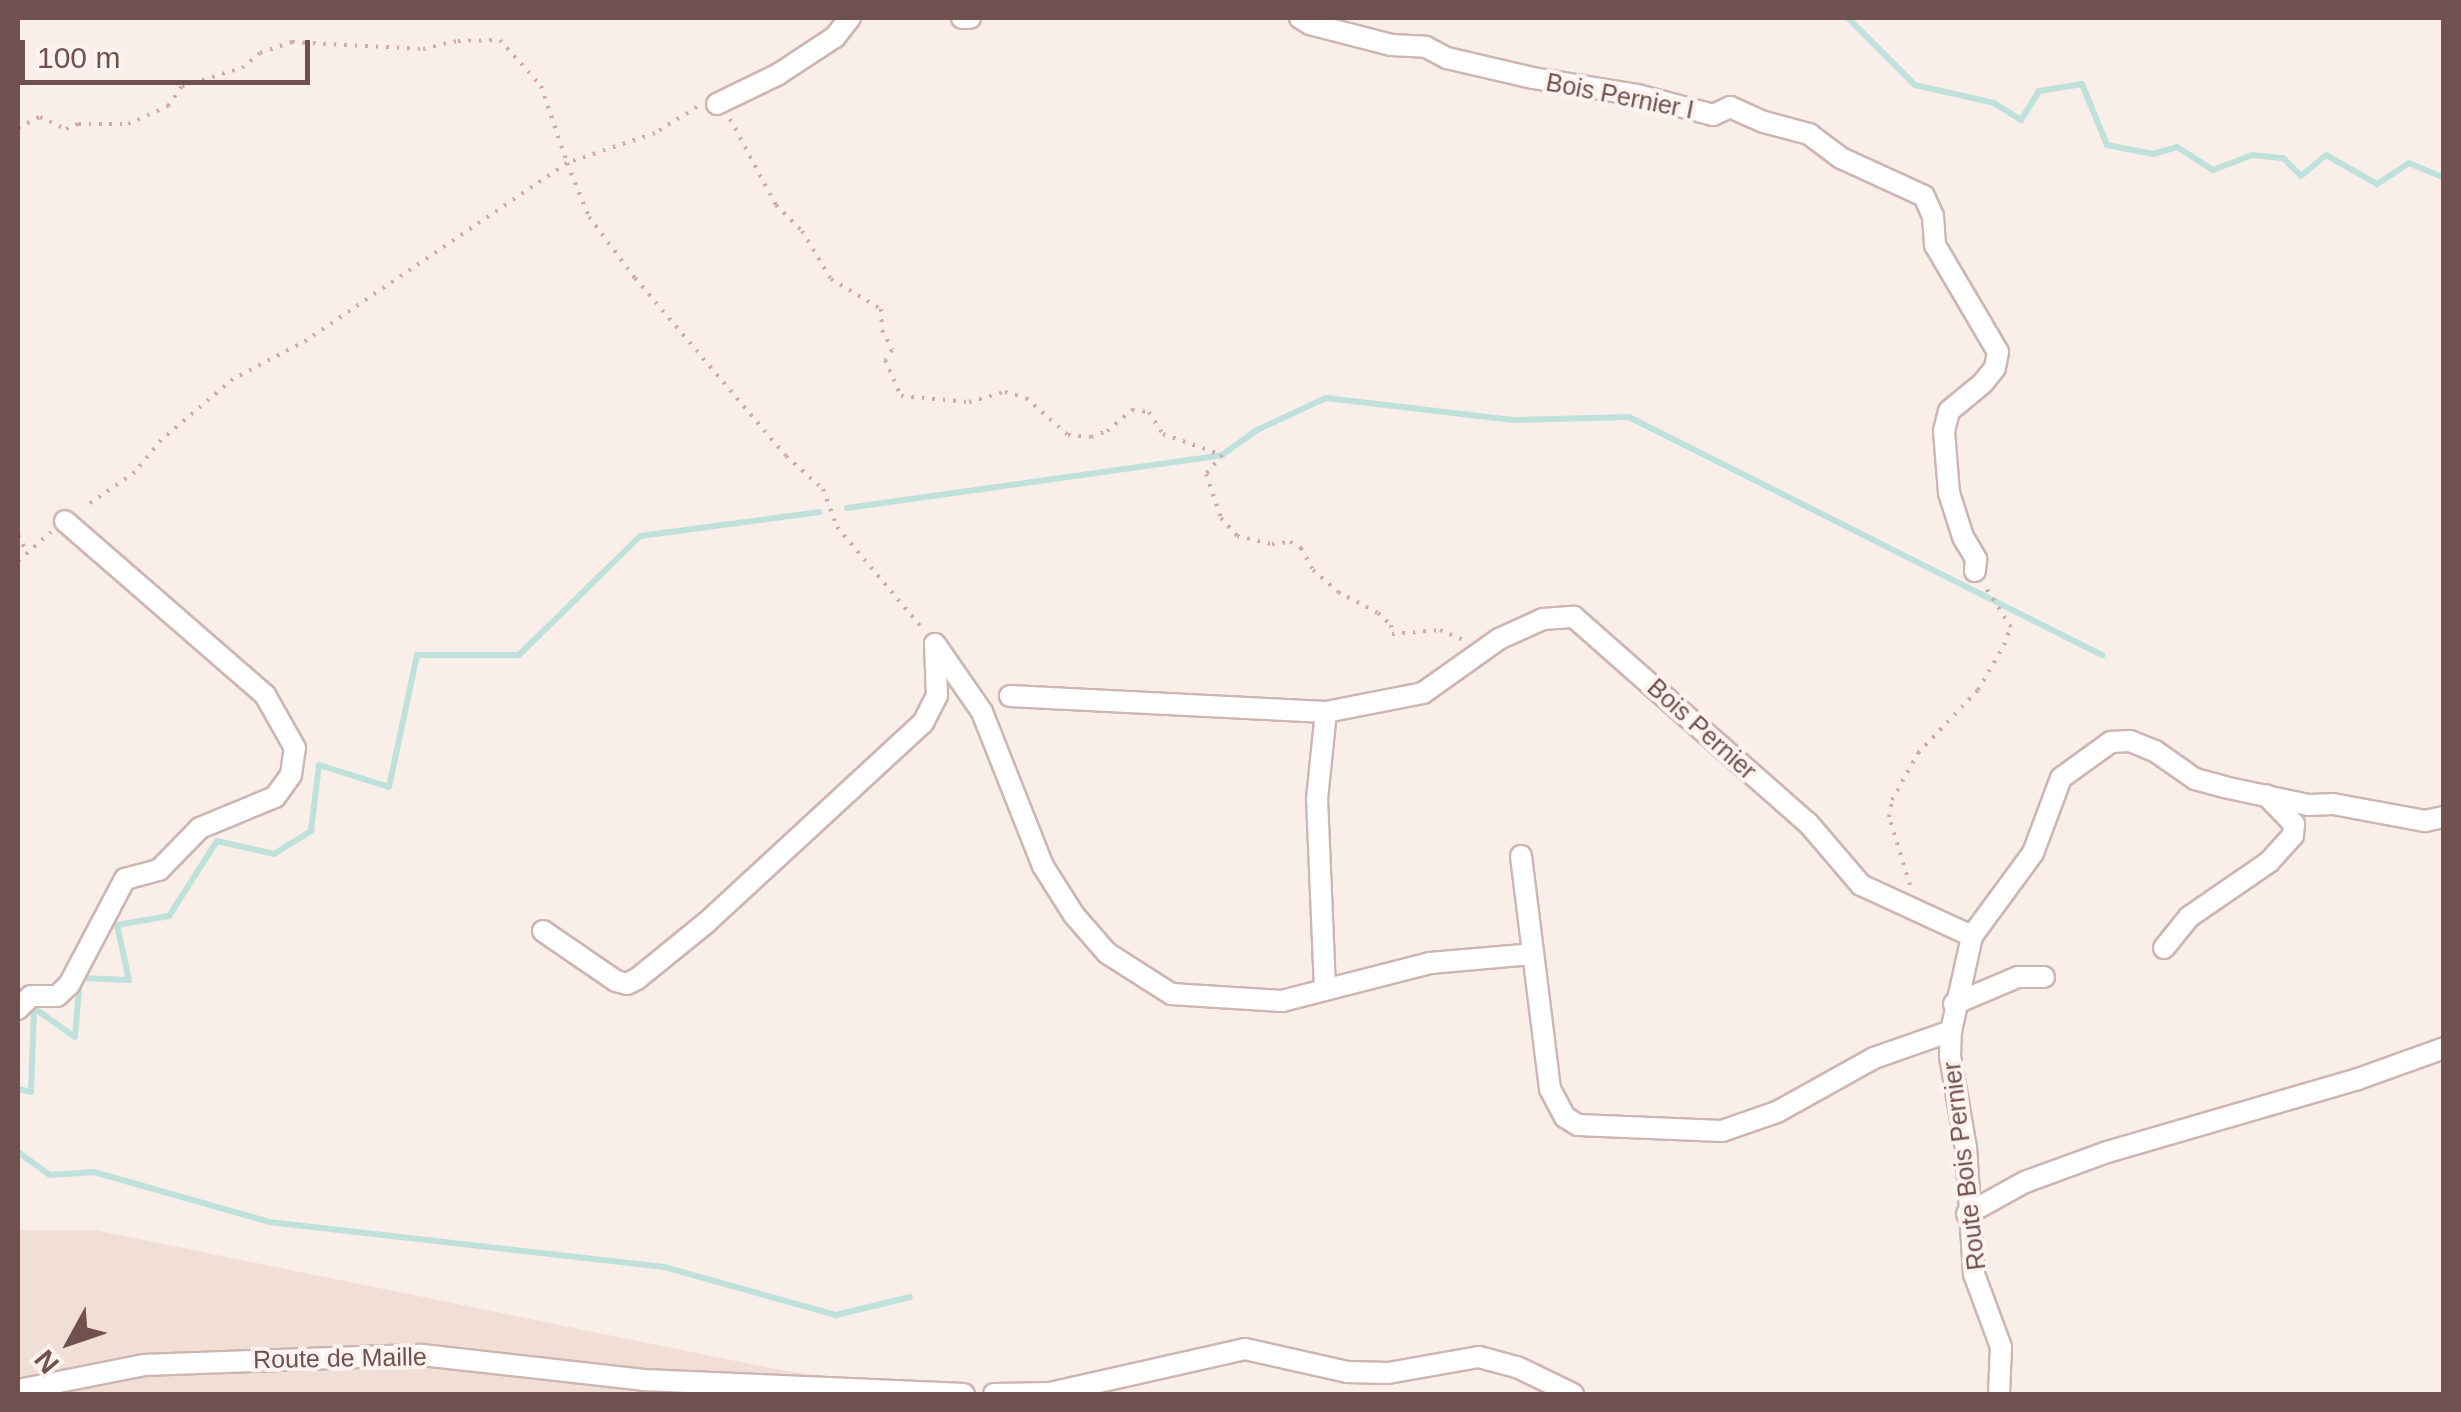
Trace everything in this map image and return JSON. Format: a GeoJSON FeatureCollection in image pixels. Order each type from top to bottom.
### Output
{"type":"FeatureCollection","features":[{"type":"Feature","properties":{"kind":"street"},"geometry":{"type":"LineString","coordinates":[[717,104],[777,75],[835,37],[850,18]]}},
{"type":"Feature","properties":{"kind":"street"},"geometry":{"type":"LineString","coordinates":[[962,18],[970,18]]}},
{"type":"Feature","properties":{"kind":"street","name":"Bois Pernier I"},"geometry":{"type":"LineString","coordinates":[[1300,18],[1391,45],[1426,47],[1447,58],[1534,78],[1623,92],[1712,115],[1730,107],[1764,122],[1809,134],[1841,158],[1924,196],[1934,216],[1935,245],[1998,352],[1995,368],[1984,384],[1949,411],[1944,432],[1949,493],[1962,537],[1976,559],[1976,571]]}},
{"type":"Feature","properties":{"kind":"street"},"geometry":{"type":"LineString","coordinates":[[18,1009],[32,996],[57,996],[70,984],[125,878],[158,870],[200,828],[275,797],[291,775],[295,748],[266,695],[65,521]]}},
{"type":"Feature","properties":{"kind":"street","name":"Bois Pernier"},"geometry":{"type":"LineString","coordinates":[[1010,696],[1326,712],[1423,692],[1493,644],[1543,619],[1574,617],[1808,823],[1861,886],[1972,936]]}},
{"type":"Feature","properties":{"kind":"street"},"geometry":{"type":"LineString","coordinates":[[542,931],[616,981],[627,984],[637,979],[888,759],[923,723],[937,696],[935,644]]}},
{"type":"Feature","properties":{"kind":"street"},"geometry":{"type":"LineString","coordinates":[[935,644],[982,712],[1043,866],[1074,915],[1107,953],[1172,994],[1282,1002],[1430,963],[1532,954]]}},
{"type":"Feature","properties":{"kind":"street"},"geometry":{"type":"LineString","coordinates":[[937,696],[956,699],[982,712]]}},
{"type":"Feature","properties":{"kind":"street"},"geometry":{"type":"LineString","coordinates":[[1324,989],[1317,800],[1326,712]]}},
{"type":"Feature","properties":{"kind":"street"},"geometry":{"type":"LineString","coordinates":[[1972,936],[2033,853],[2061,778],[2111,742],[2130,741],[2155,750],[2195,779],[2308,805],[2333,804],[2426,821],[2444,818]]}},
{"type":"Feature","properties":{"kind":"street"},"geometry":{"type":"LineString","coordinates":[[2164,948],[2189,917],[2269,862],[2293,836],[2294,824],[2264,794]]}},
{"type":"Feature","properties":{"kind":"street"},"geometry":{"type":"LineString","coordinates":[[1521,856],[1550,1088],[1564,1117],[1578,1125],[1722,1130],[1776,1112],[1874,1058],[1951,1030]]}},
{"type":"Feature","properties":{"kind":"street","name":"Route Bois Pernier"},"geometry":{"type":"LineString","coordinates":[[1972,936],[1954,1004],[1950,1056],[1966,1148],[1967,1214],[1974,1274],[2001,1347],[1998,1394]]}},
{"type":"Feature","properties":{"kind":"street"},"geometry":{"type":"LineString","coordinates":[[1954,1004],[2018,978],[2044,977]]}},
{"type":"Feature","properties":{"kind":"street"},"geometry":{"type":"LineString","coordinates":[[1967,1214],[2025,1182],[2107,1152],[2358,1079],[2444,1048]]}},
{"type":"Feature","properties":{"kind":"street"},"geometry":{"type":"LineString","coordinates":[[994,1394],[1050,1393],[1246,1349],[1347,1372],[1388,1374],[1479,1357],[1517,1367],[1573,1394]]}},
{"type":"Feature","properties":{"kind":"street","name":"Route de Maille"},"geometry":{"type":"LineString","coordinates":[[18,1390],[144,1366],[422,1354],[644,1380],[964,1394]]}},
{"type":"Feature","properties":{"kind":"path"},"geometry":{"type":"LineString","coordinates":[[18,128],[40,117],[66,129],[78,124],[128,124],[168,106],[182,86],[242,68],[260,53],[292,42],[423,49],[458,41],[500,40],[541,86],[589,217],[634,278],[786,456],[824,489],[837,527],[935,644]]}},
{"type":"Feature","properties":{"kind":"path"},"geometry":{"type":"LineString","coordinates":[[18,562],[65,521],[135,472],[161,440],[234,379],[307,340],[567,163],[655,134],[694,108],[717,104],[733,122],[776,205],[802,231],[831,279],[880,309],[882,330],[892,350],[885,360],[901,396],[968,402],[1005,392],[1026,398],[1068,435],[1091,437],[1108,431],[1132,410],[1149,412],[1163,434],[1222,455],[1206,474],[1221,518],[1238,536],[1272,544],[1290,542],[1301,548],[1322,578],[1378,613],[1390,625],[1392,634],[1440,630],[1472,643],[1493,644]]}},
{"type":"Feature","properties":{"kind":"path"},"geometry":{"type":"LineString","coordinates":[[18,535],[27,553]]}},
{"type":"Feature","properties":{"kind":"path"},"geometry":{"type":"LineString","coordinates":[[1928,914],[1904,875],[1890,818],[1892,800],[1918,753],[1978,690],[2011,627],[1976,571]]}},
{"type":"Feature","properties":{"kind":"shaded area"},"geometry":{"type":"Polygon","coordinates":[[[18,1230],[95,1230],[765,1367],[931,1394],[18,1394],[18,1230]]]}},
{"type":"Feature","properties":{"kind":"waterway"},"geometry":{"type":"LineString","coordinates":[[1848,18],[1915,85],[1994,103],[2021,120],[2039,91],[2082,84],[2107,145],[2153,154],[2177,147],[2213,170],[2252,155],[2283,158],[2301,176],[2326,155],[2377,184],[2409,163],[2444,178]]}},
{"type":"Feature","properties":{"kind":"waterway"},"geometry":{"type":"LineString","coordinates":[[847,508],[1222,455],[1257,430],[1326,398],[1513,420],[1629,417],[2102,655]]}},
{"type":"Feature","properties":{"kind":"waterway"},"geometry":{"type":"LineString","coordinates":[[18,1089],[31,1092],[34,1008],[75,1037],[80,978],[129,980],[117,925],[169,916],[217,841],[274,854],[311,831],[319,765],[389,787],[417,655],[519,655],[640,536],[819,512]]}},
{"type":"Feature","properties":{"kind":"waterway"},"geometry":{"type":"LineString","coordinates":[[18,1152],[50,1175],[94,1172],[269,1222],[664,1267],[836,1315],[910,1297]]}}]}
